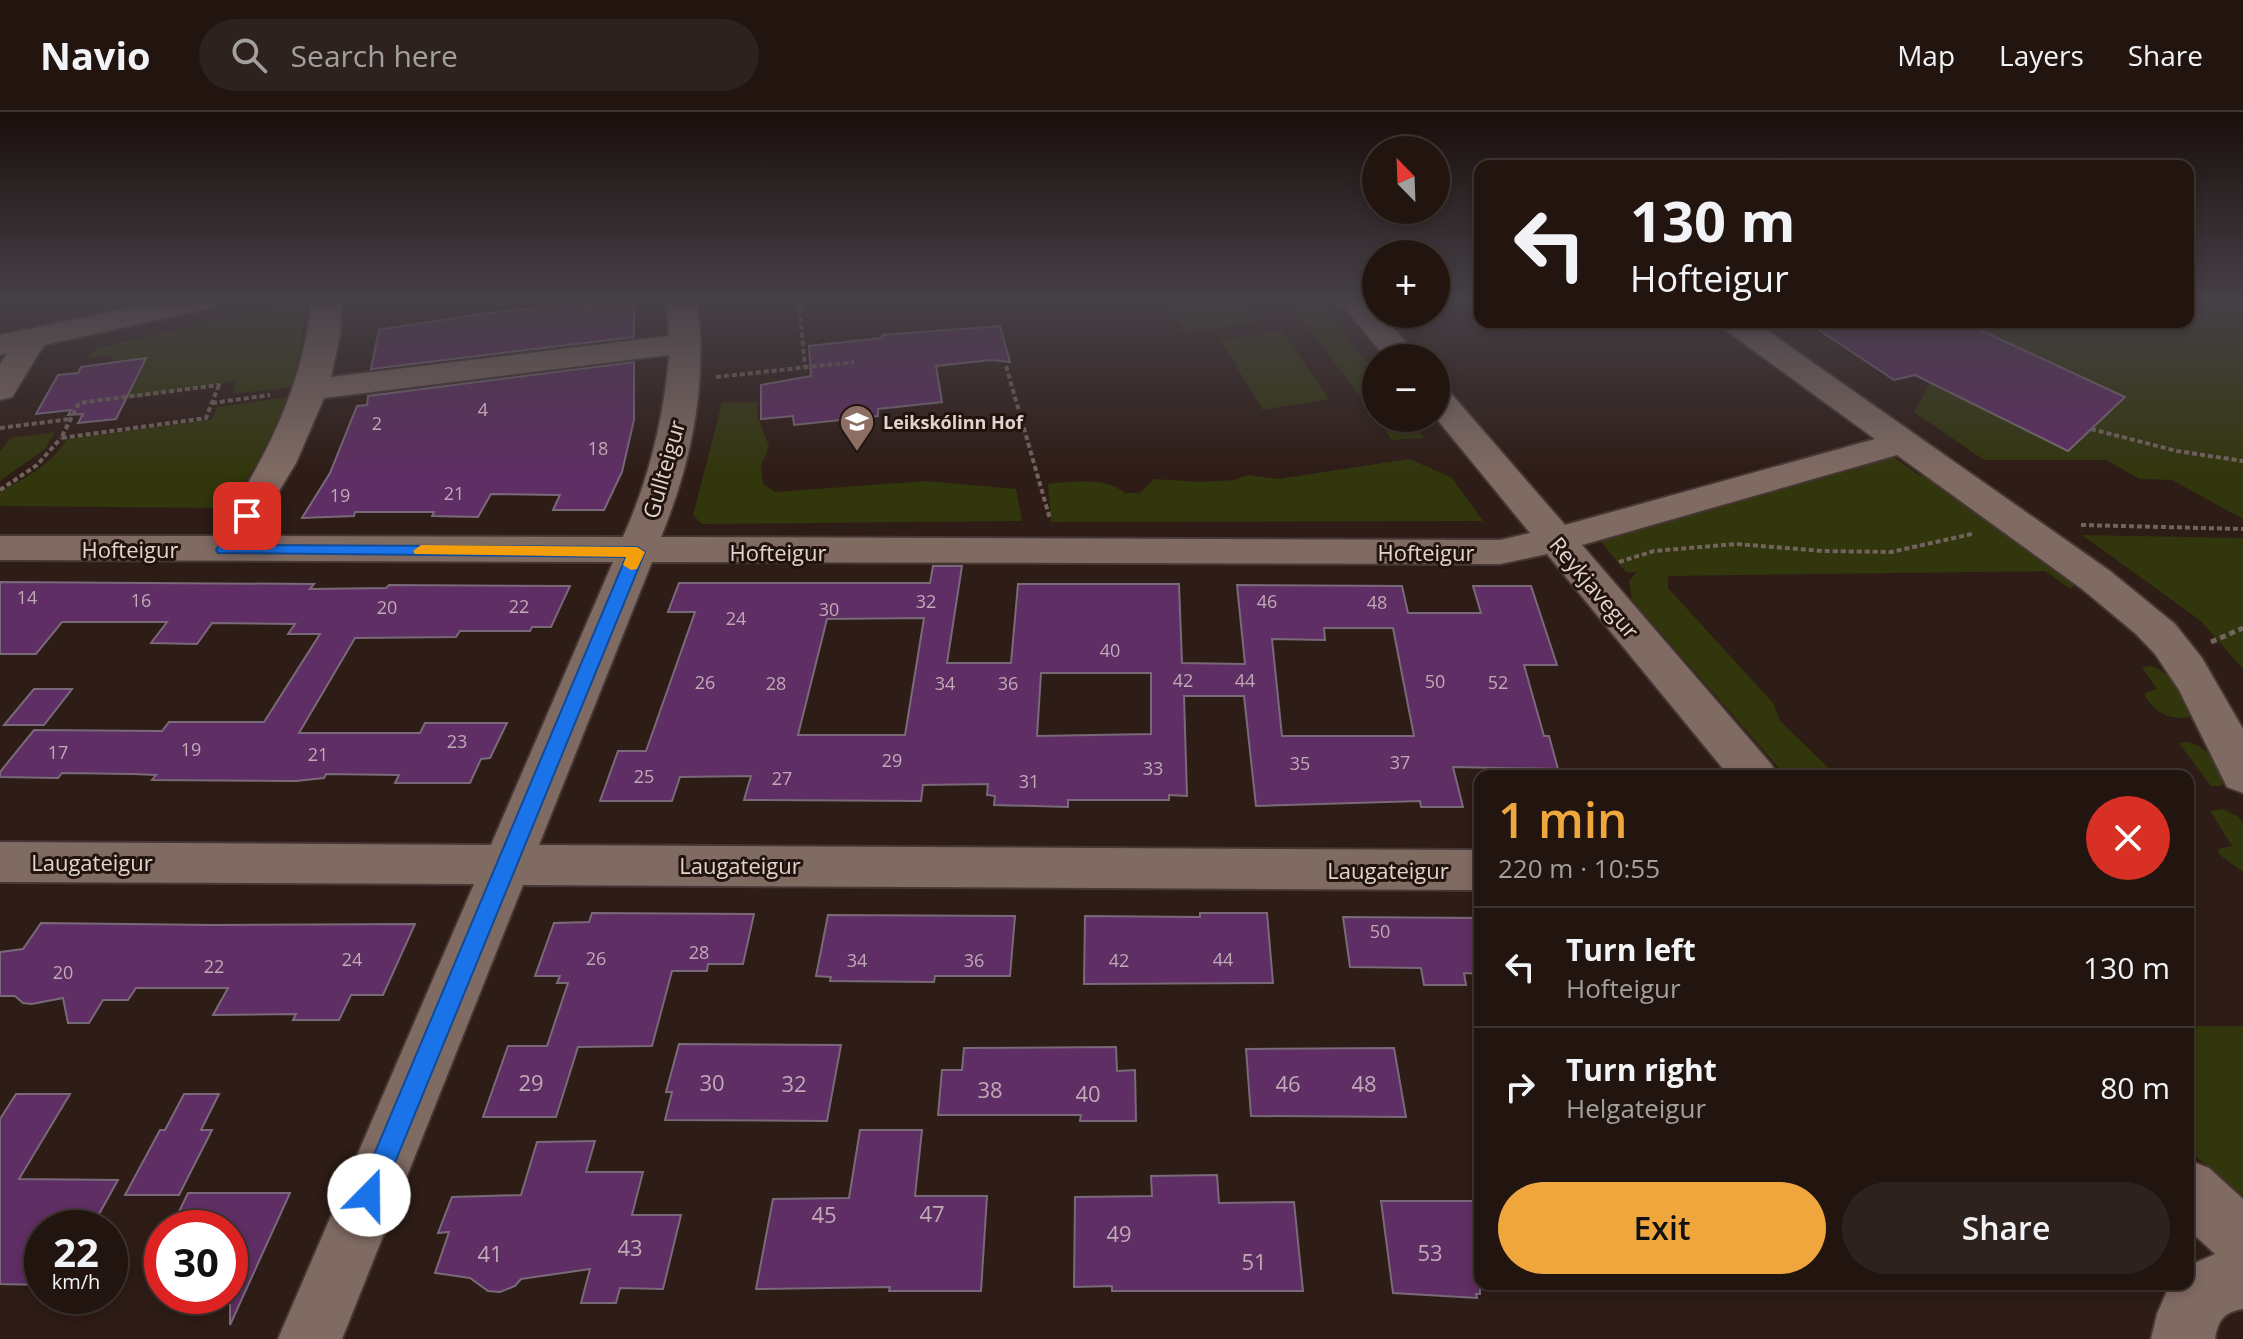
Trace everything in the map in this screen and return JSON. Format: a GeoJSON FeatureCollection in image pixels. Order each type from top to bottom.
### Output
{"type":"FeatureCollection","features":[{"type":"Feature","properties":{"kind":"street"},"geometry":{"type":"LineString","coordinates":[[0,390],[20,358]]}},
{"type":"Feature","properties":{"kind":"street"},"geometry":{"type":"LineString","coordinates":[[224,550],[265,490],[310,390],[320,358]]}},
{"type":"Feature","properties":{"kind":"street"},"geometry":{"type":"LineString","coordinates":[[310,390],[557,358]]}},
{"type":"Feature","properties":{"kind":"street","name":"Gullteigur"},"geometry":{"type":"LineString","coordinates":[[310,1339],[637,552],[669,461],[679,419],[682,358]]}},
{"type":"Feature","properties":{"kind":"street"},"geometry":{"type":"LineString","coordinates":[[1786,358],[2122,600],[2177,654],[2222,730],[2243,775]]}},
{"type":"Feature","properties":{"kind":"street","name":"Reykjavegur"},"geometry":{"type":"LineString","coordinates":[[1450,414],[1750,770]]}},
{"type":"Feature","properties":{"kind":"street","name":"Hofteigur"},"geometry":{"type":"LineString","coordinates":[[0,548],[1500,552],[1556,540],[1903,442]]}},
{"type":"Feature","properties":{"kind":"street","name":"Laugateigur"},"geometry":{"type":"LineString","coordinates":[[0,862],[1474,870]]}},
{"type":"Feature","properties":{"kind":"street"},"geometry":{"type":"LineString","coordinates":[[2194,1194],[2243,1239]]}},
{"type":"Feature","properties":{"kind":"street"},"geometry":{"type":"LineString","coordinates":[[2179,1314],[2215,1284],[2243,1278]]}},
{"type":"Feature","properties":{"kind":"path"},"geometry":{"type":"LineString","coordinates":[[759,358],[805,368],[854,362]]}},
{"type":"Feature","properties":{"kind":"path"},"geometry":{"type":"LineString","coordinates":[[804,358],[805,368]]}},
{"type":"Feature","properties":{"kind":"path"},"geometry":{"type":"LineString","coordinates":[[1006,366],[1047,504],[1056,552]]}},
{"type":"Feature","properties":{"kind":"path"},"geometry":{"type":"LineString","coordinates":[[0,490],[37,465],[61,438],[79,403],[219,385],[206,418],[61,438]]}},
{"type":"Feature","properties":{"kind":"path"},"geometry":{"type":"LineString","coordinates":[[212,403],[310,390]]}},
{"type":"Feature","properties":{"kind":"path"},"geometry":{"type":"LineString","coordinates":[[0,428],[71,419]]}},
{"type":"Feature","properties":{"kind":"path"},"geometry":{"type":"LineString","coordinates":[[2091,429],[2177,451],[2243,461]]}},
{"type":"Feature","properties":{"kind":"path"},"geometry":{"type":"LineString","coordinates":[[1617,563],[1654,551],[1736,544],[1823,551],[1891,552],[1939,543],[1997,526],[2243,529]]}},
{"type":"Feature","properties":{"kind":"path"},"geometry":{"type":"LineString","coordinates":[[2208,643],[2243,628]]}},
{"type":"Feature","properties":{"kind":"green space"},"geometry":{"type":"Polygon","coordinates":[[[112,358],[298,358],[292,387],[232,394],[236,381],[126,399],[146,359],[110,363],[112,358]]]}},
{"type":"Feature","properties":{"kind":"green space"},"geometry":{"type":"Polygon","coordinates":[[[1231,358],[1301,358],[1329,399],[1263,410],[1231,358]]]}},
{"type":"Feature","properties":{"kind":"green space"},"geometry":{"type":"Polygon","coordinates":[[[1332,358],[1362,358],[1362,399],[1332,358]]]}},
{"type":"Feature","properties":{"kind":"green space"},"geometry":{"type":"Polygon","coordinates":[[[1861,358],[2243,358],[2243,519],[2172,480],[2140,479],[2106,460],[1984,460],[1914,412],[1930,383],[1915,375],[1893,380],[1861,358]]]}},
{"type":"Feature","properties":{"kind":"green space"},"geometry":{"type":"Polygon","coordinates":[[[288,397],[251,473],[220,508],[0,506],[0,492],[46,463],[67,439],[212,419],[217,407],[288,397]]]}},
{"type":"Feature","properties":{"kind":"green space"},"geometry":{"type":"Polygon","coordinates":[[[758,402],[757,415],[769,446],[761,466],[763,484],[775,492],[927,481],[1016,489],[1022,521],[702,524],[693,515],[722,403],[758,402]]]}},
{"type":"Feature","properties":{"kind":"green space"},"geometry":{"type":"Polygon","coordinates":[[[55,432],[45,449],[0,481],[0,452],[10,438],[55,432]]]}},
{"type":"Feature","properties":{"kind":"green space"},"geometry":{"type":"Polygon","coordinates":[[[1386,432],[1420,432],[1424,438],[1392,440],[1386,432]]]}},
{"type":"Feature","properties":{"kind":"green space"},"geometry":{"type":"Polygon","coordinates":[[[1886,452],[1919,475],[1926,475],[2024,549],[2045,556],[2074,584],[2071,589],[2045,571],[1668,576],[1668,588],[1773,703],[1780,721],[1831,770],[1781,770],[1632,600],[1629,581],[1637,572],[1626,572],[1595,535],[1886,452]]]}},
{"type":"Feature","properties":{"kind":"green space"},"geometry":{"type":"Polygon","coordinates":[[[1409,459],[1451,477],[1483,521],[1051,522],[1048,484],[1099,482],[1125,493],[1140,493],[1154,479],[1200,482],[1234,480],[1248,475],[1278,479],[1409,459]]]}},
{"type":"Feature","properties":{"kind":"green space"},"geometry":{"type":"Polygon","coordinates":[[[2082,535],[2243,538],[2243,669],[2201,621],[2082,535]]]}},
{"type":"Feature","properties":{"kind":"green space"},"geometry":{"type":"Polygon","coordinates":[[[2151,666],[2172,680],[2192,716],[2170,717],[2157,710],[2147,699],[2144,693],[2157,689],[2142,667],[2151,666]]]}},
{"type":"Feature","properties":{"kind":"green space"},"geometry":{"type":"Polygon","coordinates":[[[2179,743],[2200,746],[2209,754],[2223,779],[2221,786],[2211,786],[2179,743]]]}},
{"type":"Feature","properties":{"kind":"green space"},"geometry":{"type":"Polygon","coordinates":[[[2223,809],[2239,817],[2243,824],[2243,872],[2220,855],[2218,849],[2232,846],[2210,811],[2223,809]]]}},
{"type":"Feature","properties":{"kind":"green space"},"geometry":{"type":"Polygon","coordinates":[[[2194,1026],[2243,1026],[2243,1196],[2194,1155],[2194,1026]]]}},
{"type":"Feature","properties":{"kind":"building"},"geometry":{"type":"Polygon","coordinates":[[[146,358],[116,419],[78,423],[83,414],[68,415],[71,410],[36,414],[58,375],[78,373],[81,367],[146,358]]]}},
{"type":"Feature","properties":{"kind":"building"},"geometry":{"type":"Polygon","coordinates":[[[373,358],[459,358],[371,369],[373,358]]]}},
{"type":"Feature","properties":{"kind":"building"},"geometry":{"type":"Polygon","coordinates":[[[810,358],[1009,358],[1010,362],[991,360],[936,366],[942,402],[878,409],[878,416],[794,425],[793,416],[761,419],[761,385],[811,376],[810,358]]]}},
{"type":"Feature","properties":{"kind":"building"},"geometry":{"type":"Polygon","coordinates":[[[1861,358],[2041,358],[2125,397],[2068,451],[1915,375],[1894,380],[1861,358]]]}},
{"type":"Feature","properties":{"kind":"building"},"geometry":{"type":"Polygon","coordinates":[[[634,362],[634,420],[622,472],[604,510],[553,510],[560,495],[491,494],[478,517],[432,516],[434,512],[355,512],[354,516],[302,518],[330,473],[357,406],[367,405],[368,396],[634,362]]]}},
{"type":"Feature","properties":{"kind":"building"},"geometry":{"type":"Polygon","coordinates":[[[933,566],[962,566],[947,663],[1011,663],[1018,584],[1179,584],[1182,663],[1245,664],[1237,585],[1402,586],[1408,613],[1481,613],[1473,586],[1531,586],[1557,665],[1524,665],[1544,736],[1549,736],[1558,769],[1453,767],[1463,807],[1421,807],[1420,801],[1256,806],[1244,696],[1184,696],[1187,796],[1169,795],[1169,800],[1068,800],[1068,807],[994,805],[995,796],[987,795],[988,784],[923,785],[921,801],[744,800],[751,776],[680,777],[672,801],[600,801],[618,751],[646,751],[695,612],[668,612],[679,583],[930,583],[933,566]],[[924,618],[827,619],[798,735],[905,735],[924,618]],[[1324,628],[1325,640],[1272,639],[1282,736],[1414,736],[1393,628],[1324,628]],[[1041,673],[1037,736],[1151,734],[1151,673],[1041,673]]]}},
{"type":"Feature","properties":{"kind":"building"},"geometry":{"type":"Polygon","coordinates":[[[0,582],[314,584],[310,589],[386,588],[389,585],[570,586],[551,627],[532,627],[530,631],[460,631],[456,637],[355,638],[299,733],[420,733],[425,723],[507,723],[490,758],[481,759],[470,783],[395,783],[399,775],[326,774],[324,778],[296,781],[152,780],[156,775],[62,773],[58,778],[0,777],[0,772],[34,730],[162,731],[169,722],[264,722],[320,634],[288,634],[295,624],[212,623],[197,644],[151,643],[167,622],[62,622],[36,654],[0,654],[0,582]]]}},
{"type":"Feature","properties":{"kind":"building"},"geometry":{"type":"Polygon","coordinates":[[[34,689],[72,689],[44,725],[4,725],[34,689]]]}},
{"type":"Feature","properties":{"kind":"building"},"geometry":{"type":"Polygon","coordinates":[[[592,913],[754,914],[743,964],[708,964],[707,971],[672,971],[652,1046],[578,1047],[556,1117],[483,1117],[508,1046],[547,1046],[568,983],[557,983],[560,976],[535,976],[554,923],[589,922],[592,913]]]}},
{"type":"Feature","properties":{"kind":"building"},"geometry":{"type":"Polygon","coordinates":[[[1200,913],[1267,913],[1273,983],[1084,984],[1085,916],[1200,917],[1200,913]]]}},
{"type":"Feature","properties":{"kind":"building"},"geometry":{"type":"Polygon","coordinates":[[[828,915],[1015,916],[1010,976],[935,976],[934,982],[830,981],[831,977],[816,976],[828,915]]]}},
{"type":"Feature","properties":{"kind":"building"},"geometry":{"type":"Polygon","coordinates":[[[1343,917],[1474,918],[1474,974],[1464,973],[1466,985],[1424,985],[1421,968],[1350,967],[1343,917]]]}},
{"type":"Feature","properties":{"kind":"building"},"geometry":{"type":"Polygon","coordinates":[[[41,923],[415,924],[383,995],[351,995],[339,1020],[293,1020],[296,1014],[213,1015],[228,988],[136,988],[128,1000],[103,1000],[89,1023],[68,1023],[63,998],[32,1004],[23,1003],[15,996],[0,996],[0,952],[23,949],[41,923]]]}},
{"type":"Feature","properties":{"kind":"building"},"geometry":{"type":"Polygon","coordinates":[[[679,1044],[841,1045],[827,1121],[665,1120],[672,1092],[666,1092],[679,1044]]]}},
{"type":"Feature","properties":{"kind":"building"},"geometry":{"type":"Polygon","coordinates":[[[1116,1047],[1117,1071],[1135,1070],[1136,1121],[1080,1121],[1081,1115],[938,1115],[942,1070],[962,1070],[964,1048],[1116,1047]]]}},
{"type":"Feature","properties":{"kind":"building"},"geometry":{"type":"Polygon","coordinates":[[[1394,1048],[1406,1117],[1251,1116],[1246,1049],[1394,1048]]]}},
{"type":"Feature","properties":{"kind":"building"},"geometry":{"type":"Polygon","coordinates":[[[16,1094],[70,1094],[19,1179],[118,1180],[101,1210],[24,1210],[24,1285],[0,1284],[0,1119],[16,1094]]]}},
{"type":"Feature","properties":{"kind":"building"},"geometry":{"type":"Polygon","coordinates":[[[184,1094],[219,1094],[201,1130],[212,1130],[179,1195],[125,1195],[160,1130],[165,1130],[184,1094]]]}},
{"type":"Feature","properties":{"kind":"building"},"geometry":{"type":"Polygon","coordinates":[[[860,1130],[922,1130],[915,1196],[987,1196],[981,1291],[889,1291],[890,1287],[756,1289],[773,1199],[849,1198],[860,1130]]]}},
{"type":"Feature","properties":{"kind":"building"},"geometry":{"type":"Polygon","coordinates":[[[595,1141],[586,1172],[643,1172],[632,1215],[681,1215],[663,1289],[620,1288],[616,1303],[581,1303],[590,1269],[521,1279],[515,1286],[500,1292],[488,1291],[470,1278],[435,1273],[449,1232],[438,1233],[452,1197],[521,1195],[537,1142],[595,1141]]]}},
{"type":"Feature","properties":{"kind":"building"},"geometry":{"type":"Polygon","coordinates":[[[1217,1175],[1219,1203],[1294,1202],[1303,1291],[1112,1291],[1112,1286],[1074,1287],[1075,1197],[1152,1196],[1151,1176],[1217,1175]]]}},
{"type":"Feature","properties":{"kind":"building"},"geometry":{"type":"Polygon","coordinates":[[[188,1193],[290,1193],[248,1285],[248,1210],[180,1210],[188,1193]]]}},
{"type":"Feature","properties":{"kind":"building"},"geometry":{"type":"Polygon","coordinates":[[[1381,1201],[1474,1201],[1474,1290],[1480,1290],[1477,1298],[1393,1293],[1381,1201]]]}},
{"type":"Feature","properties":{"kind":"slow traffic"},"geometry":{"type":"LineString","coordinates":[[421,551],[637,552],[631,565]]}},
{"type":"Feature","properties":{"kind":"place","name":"Leikskólinn Hof"},"geometry":{"type":"Point","coordinates":[857,453]}},
{"type":"Feature","properties":{"kind":"route"},"geometry":{"type":"LineString","coordinates":[[247,516],[224,550],[637,552],[369,1195]]}}]}
